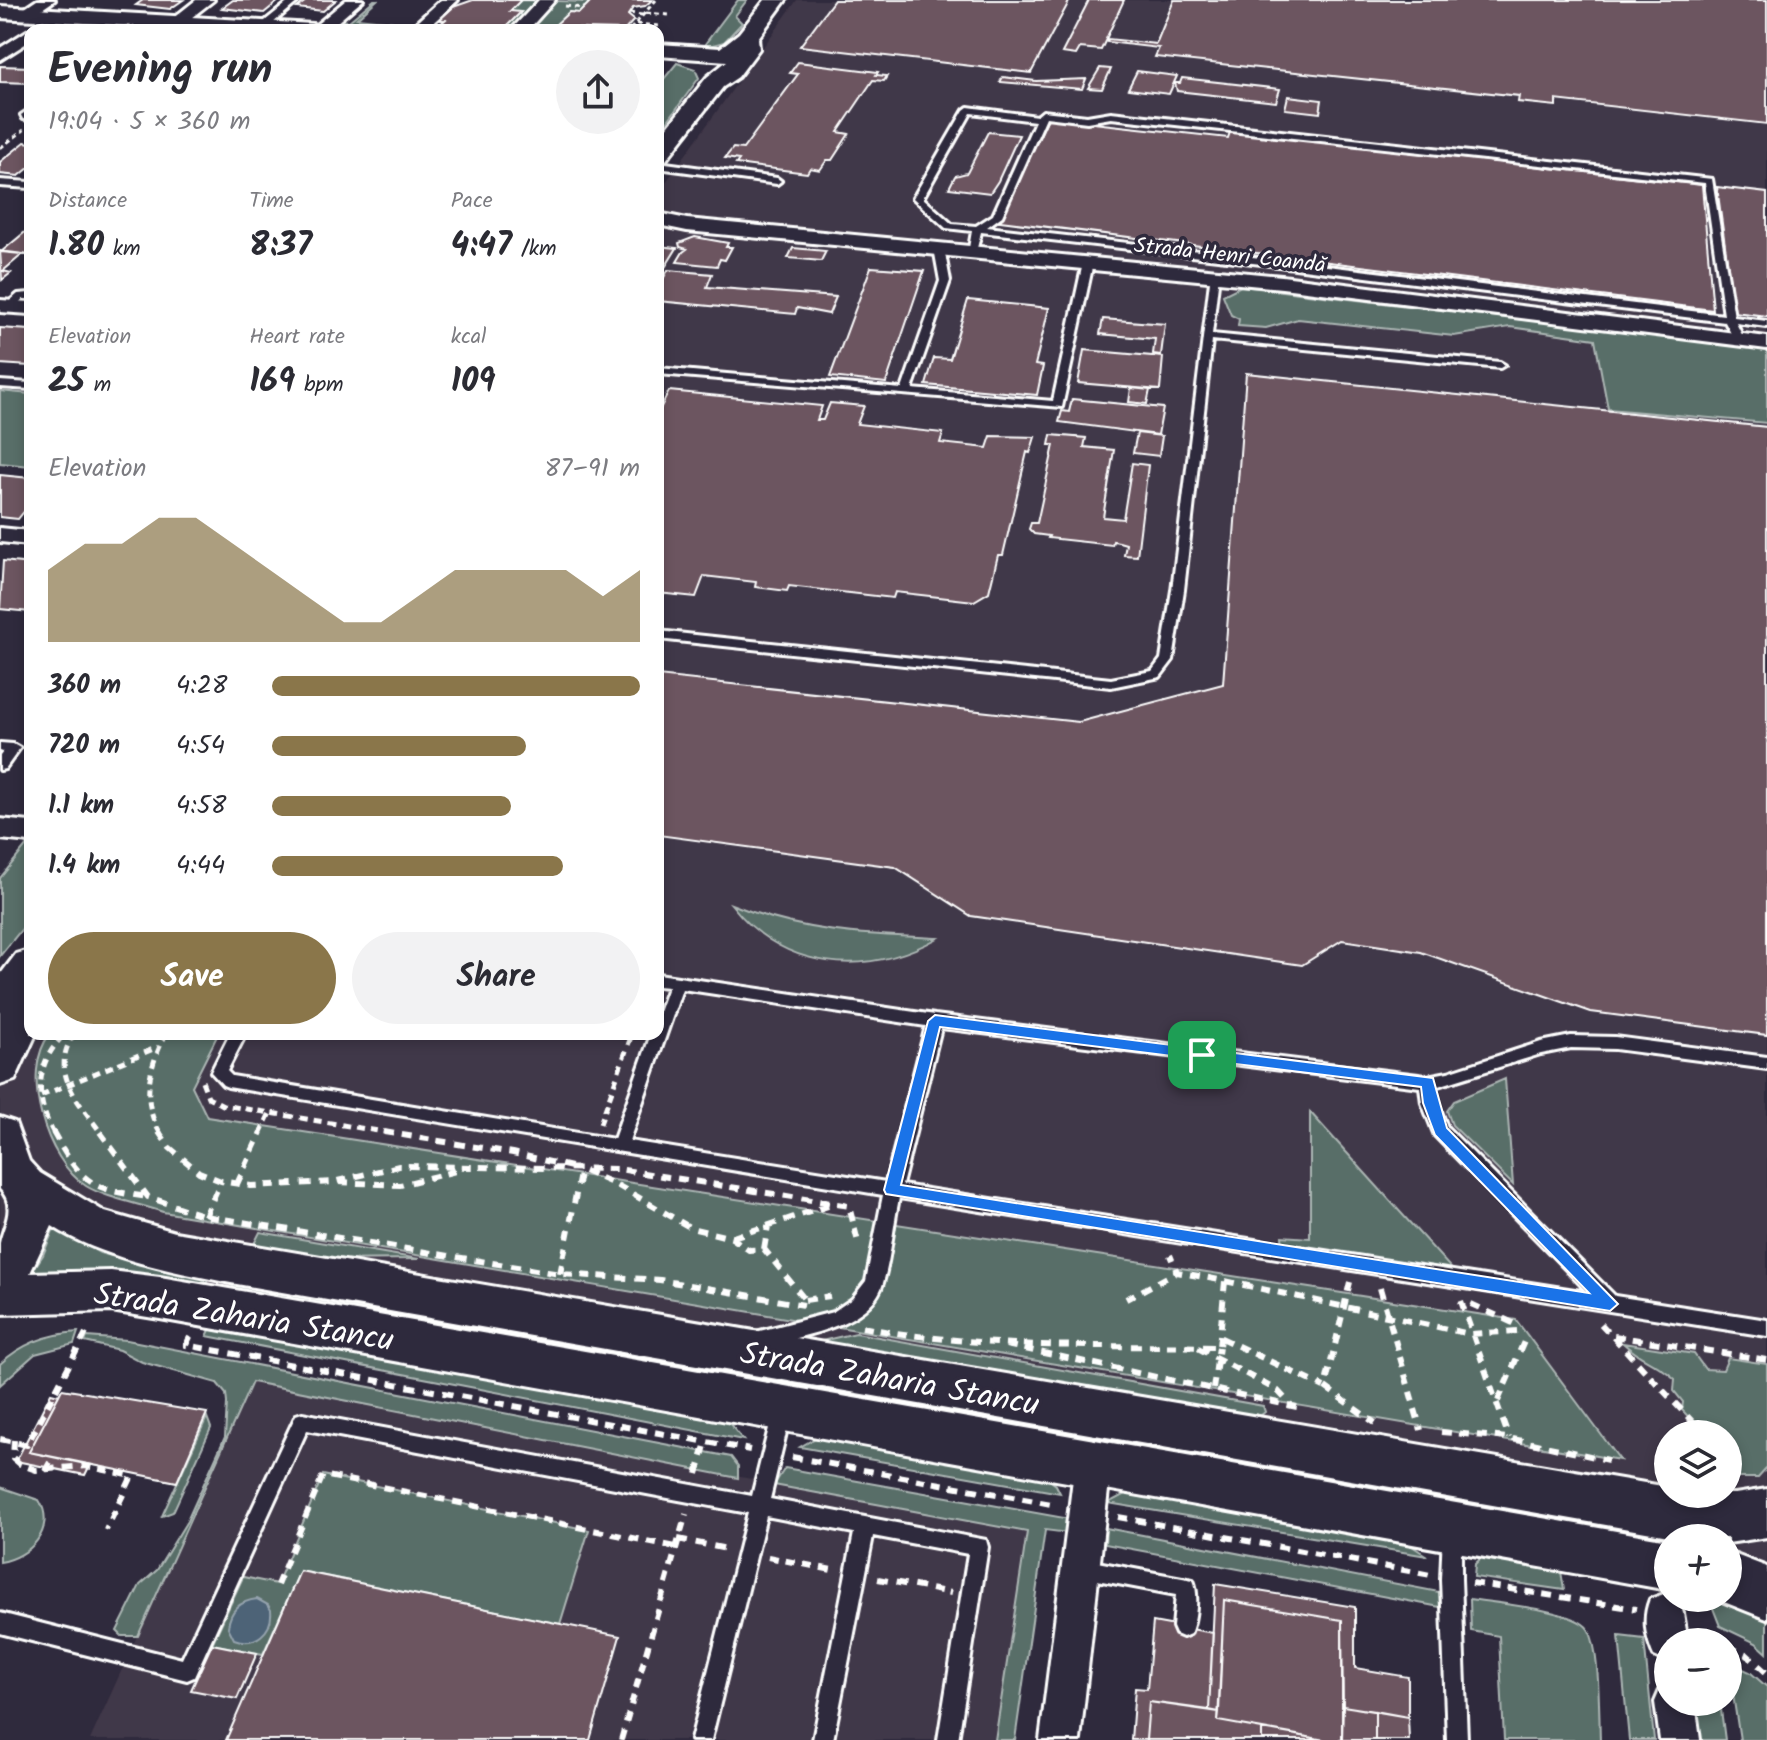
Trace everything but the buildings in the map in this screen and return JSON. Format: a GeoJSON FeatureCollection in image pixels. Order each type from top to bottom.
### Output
{"type":"FeatureCollection","features":[{"type":"Feature","properties":{"kind":"main road"},"geometry":{"type":"LineString","coordinates":[[715,82],[715,70],[726,55],[733,46],[747,38],[776,0]]}},
{"type":"Feature","properties":{"kind":"main road"},"geometry":{"type":"LineString","coordinates":[[33,24],[52,7],[142,24]]}},
{"type":"Feature","properties":{"kind":"main road"},"geometry":{"type":"LineString","coordinates":[[0,12],[27,24]]}},
{"type":"Feature","properties":{"kind":"main road"},"geometry":{"type":"LineString","coordinates":[[157,24],[194,24]]}},
{"type":"Feature","properties":{"kind":"main road"},"geometry":{"type":"LineString","coordinates":[[664,147],[715,82],[730,72],[748,49],[747,38]]}},
{"type":"Feature","properties":{"kind":"main road"},"geometry":{"type":"LineString","coordinates":[[664,50],[726,55]]}},
{"type":"Feature","properties":{"kind":"main road"},"geometry":{"type":"LineString","coordinates":[[0,1068],[22,1009]]}},
{"type":"Feature","properties":{"kind":"main road"},"geometry":{"type":"LineString","coordinates":[[0,1278],[16,1257],[28,1233],[31,1208],[9,1164]]}},
{"type":"Feature","properties":{"kind":"main road","name":"Strada Zaharia Stancu"},"geometry":{"type":"LineString","coordinates":[[9,1164],[92,1228],[175,1252],[1629,1505],[1753,1519],[1767,1513]]}},
{"type":"Feature","properties":{"kind":"main road","name":"Strada Zaharia Stancu"},"geometry":{"type":"LineString","coordinates":[[0,1294],[69,1290],[148,1296],[1452,1527],[1654,1602]]}},
{"type":"Feature","properties":{"kind":"main road"},"geometry":{"type":"LineString","coordinates":[[1742,1583],[1767,1593]]}},
{"type":"Feature","properties":{"kind":"street"},"geometry":{"type":"LineString","coordinates":[[177,22],[206,0]]}},
{"type":"Feature","properties":{"kind":"street"},"geometry":{"type":"LineString","coordinates":[[324,24],[355,0]]}},
{"type":"Feature","properties":{"kind":"street"},"geometry":{"type":"LineString","coordinates":[[423,24],[450,0]]}},
{"type":"Feature","properties":{"kind":"street"},"geometry":{"type":"LineString","coordinates":[[525,24],[547,0]]}},
{"type":"Feature","properties":{"kind":"street"},"geometry":{"type":"LineString","coordinates":[[0,55],[24,33]]}},
{"type":"Feature","properties":{"kind":"street","name":"Strada Henri Coandă"},"geometry":{"type":"LineString","coordinates":[[664,220],[687,225],[1088,263],[1166,261],[1214,275],[1284,273],[1581,311],[1767,343]]}},
{"type":"Feature","properties":{"kind":"street","name":"Strada Henri Coandă"},"geometry":{"type":"LineString","coordinates":[[664,227],[687,225]]}},
{"type":"Feature","properties":{"kind":"street"},"geometry":{"type":"LineString","coordinates":[[4,306],[24,308]]}},
{"type":"Feature","properties":{"kind":"street"},"geometry":{"type":"LineString","coordinates":[[0,535],[24,536]]}},
{"type":"Feature","properties":{"kind":"street"},"geometry":{"type":"LineString","coordinates":[[0,829],[24,831]]}},
{"type":"Feature","properties":{"kind":"street"},"geometry":{"type":"LineString","coordinates":[[1060,1740],[1093,1463]]}},
{"type":"Feature","properties":{"kind":"street"},"geometry":{"type":"LineString","coordinates":[[1677,1716],[1680,1740]]}},
{"type":"Feature","properties":{"kind":"lane"},"geometry":{"type":"LineString","coordinates":[[267,24],[296,0]]}},
{"type":"Feature","properties":{"kind":"lane"},"geometry":{"type":"LineString","coordinates":[[1040,119],[968,110],[918,198],[949,226],[1166,261],[1284,273]]}},
{"type":"Feature","properties":{"kind":"lane"},"geometry":{"type":"LineString","coordinates":[[971,252],[977,230],[997,216],[1043,114],[1087,119],[1111,115],[1709,181],[1729,319],[1739,339]]}},
{"type":"Feature","properties":{"kind":"lane"},"geometry":{"type":"LineString","coordinates":[[664,166],[777,181]]}},
{"type":"Feature","properties":{"kind":"lane"},"geometry":{"type":"LineString","coordinates":[[0,177],[24,183]]}},
{"type":"Feature","properties":{"kind":"lane"},"geometry":{"type":"LineString","coordinates":[[906,393],[945,281],[939,248]]}},
{"type":"Feature","properties":{"kind":"lane"},"geometry":{"type":"LineString","coordinates":[[664,372],[1058,405],[1088,263]]}},
{"type":"Feature","properties":{"kind":"lane"},"geometry":{"type":"LineString","coordinates":[[664,636],[1098,682],[1123,682],[1156,674],[1167,660],[1178,590],[1214,275]]}},
{"type":"Feature","properties":{"kind":"lane"},"geometry":{"type":"LineString","coordinates":[[4,306],[24,296]]}},
{"type":"Feature","properties":{"kind":"lane"},"geometry":{"type":"LineString","coordinates":[[1581,311],[1767,324]]}},
{"type":"Feature","properties":{"kind":"lane"},"geometry":{"type":"LineString","coordinates":[[1207,337],[1500,365]]}},
{"type":"Feature","properties":{"kind":"lane"},"geometry":{"type":"LineString","coordinates":[[0,384],[24,386]]}},
{"type":"Feature","properties":{"kind":"lane"},"geometry":{"type":"LineString","coordinates":[[0,747],[13,748],[0,766]]}},
{"type":"Feature","properties":{"kind":"lane"},"geometry":{"type":"LineString","coordinates":[[664,981],[935,1021],[1427,1082],[1571,1042],[1615,1043],[1767,1063]]}},
{"type":"Feature","properties":{"kind":"lane"},"geometry":{"type":"LineString","coordinates":[[664,1020],[677,983]]}},
{"type":"Feature","properties":{"kind":"lane"},"geometry":{"type":"LineString","coordinates":[[703,1346],[774,1337],[838,1318],[858,1304],[874,1284],[892,1190],[935,1021]]}},
{"type":"Feature","properties":{"kind":"lane"},"geometry":{"type":"LineString","coordinates":[[235,1040],[219,1072],[228,1081],[892,1190],[1767,1328]]}},
{"type":"Feature","properties":{"kind":"lane"},"geometry":{"type":"LineString","coordinates":[[619,1146],[657,1040]]}},
{"type":"Feature","properties":{"kind":"lane"},"geometry":{"type":"LineString","coordinates":[[1427,1082],[1430,1103],[1441,1131],[1610,1304]]}},
{"type":"Feature","properties":{"kind":"lane"},"geometry":{"type":"LineString","coordinates":[[701,1740],[783,1408]]}},
{"type":"Feature","properties":{"kind":"lane"},"geometry":{"type":"LineString","coordinates":[[0,1623],[187,1670],[302,1421],[979,1547],[948,1740]]}},
{"type":"Feature","properties":{"kind":"lane"},"geometry":{"type":"LineString","coordinates":[[823,1740],[865,1527]]}},
{"type":"Feature","properties":{"kind":"lane"},"geometry":{"type":"LineString","coordinates":[[1452,1527],[1457,1740]]}},
{"type":"Feature","properties":{"kind":"lane"},"geometry":{"type":"LineString","coordinates":[[1080,1568],[1186,1587],[1183,1627]]}},
{"type":"Feature","properties":{"kind":"path"},"geometry":{"type":"LineString","coordinates":[[633,24],[656,0]]}},
{"type":"Feature","properties":{"kind":"path"},"geometry":{"type":"LineString","coordinates":[[629,13],[669,15]]}},
{"type":"Feature","properties":{"kind":"path"},"geometry":{"type":"LineString","coordinates":[[0,148],[24,124]]}},
{"type":"Feature","properties":{"kind":"path"},"geometry":{"type":"LineString","coordinates":[[57,1040],[42,1060],[39,1079],[43,1109],[59,1143],[86,1181],[101,1190],[148,1197],[205,1216],[560,1274],[660,1280],[796,1303],[888,1333],[997,1343],[1219,1347]]}},
{"type":"Feature","properties":{"kind":"path"},"geometry":{"type":"LineString","coordinates":[[70,1040],[64,1049],[66,1085],[148,1197]]}},
{"type":"Feature","properties":{"kind":"path"},"geometry":{"type":"LineString","coordinates":[[163,1040],[147,1084],[152,1121],[170,1148],[199,1172],[221,1181],[251,1186],[333,1182],[400,1185],[464,1169]]}},
{"type":"Feature","properties":{"kind":"path"},"geometry":{"type":"LineString","coordinates":[[599,1128],[630,1040]]}},
{"type":"Feature","properties":{"kind":"path"},"geometry":{"type":"LineString","coordinates":[[41,1096],[159,1047]]}},
{"type":"Feature","properties":{"kind":"path"},"geometry":{"type":"LineString","coordinates":[[237,1184],[270,1113]]}},
{"type":"Feature","properties":{"kind":"path"},"geometry":{"type":"LineString","coordinates":[[333,1182],[399,1166],[618,1169],[849,1206],[861,1252]]}},
{"type":"Feature","properties":{"kind":"path"},"geometry":{"type":"LineString","coordinates":[[581,1169],[617,1185],[691,1228],[732,1238],[749,1250],[764,1249]]}},
{"type":"Feature","properties":{"kind":"path"},"geometry":{"type":"LineString","coordinates":[[560,1274],[581,1169]]}},
{"type":"Feature","properties":{"kind":"path"},"geometry":{"type":"LineString","coordinates":[[205,1216],[221,1181]]}},
{"type":"Feature","properties":{"kind":"path"},"geometry":{"type":"LineString","coordinates":[[732,1238],[834,1203]]}},
{"type":"Feature","properties":{"kind":"path"},"geometry":{"type":"LineString","coordinates":[[768,1226],[764,1249],[805,1300]]}},
{"type":"Feature","properties":{"kind":"path"},"geometry":{"type":"LineString","coordinates":[[1177,1272],[1168,1255],[1183,1257]]}},
{"type":"Feature","properties":{"kind":"path"},"geometry":{"type":"LineString","coordinates":[[1126,1299],[1177,1272],[1470,1334],[1517,1331]]}},
{"type":"Feature","properties":{"kind":"path"},"geometry":{"type":"LineString","coordinates":[[1335,1280],[1393,1290]]}},
{"type":"Feature","properties":{"kind":"path"},"geometry":{"type":"LineString","coordinates":[[1213,1389],[1225,1281]]}},
{"type":"Feature","properties":{"kind":"path"},"geometry":{"type":"LineString","coordinates":[[1325,1387],[1347,1306],[1350,1282]]}},
{"type":"Feature","properties":{"kind":"path"},"geometry":{"type":"LineString","coordinates":[[796,1303],[831,1296],[841,1287]]}},
{"type":"Feature","properties":{"kind":"path"},"geometry":{"type":"LineString","coordinates":[[1380,1288],[1421,1430]]}},
{"type":"Feature","properties":{"kind":"path"},"geometry":{"type":"LineString","coordinates":[[1447,1298],[1460,1300],[1513,1323]]}},
{"type":"Feature","properties":{"kind":"path"},"geometry":{"type":"LineString","coordinates":[[1574,1298],[1691,1420]]}},
{"type":"Feature","properties":{"kind":"path"},"geometry":{"type":"LineString","coordinates":[[1460,1300],[1509,1438]]}},
{"type":"Feature","properties":{"kind":"path"},"geometry":{"type":"LineString","coordinates":[[0,1439],[27,1445],[49,1409],[86,1333]]}},
{"type":"Feature","properties":{"kind":"path"},"geometry":{"type":"LineString","coordinates":[[1612,1336],[1767,1360]]}},
{"type":"Feature","properties":{"kind":"path"},"geometry":{"type":"LineString","coordinates":[[1498,1401],[1526,1337]]}},
{"type":"Feature","properties":{"kind":"path"},"geometry":{"type":"LineString","coordinates":[[1221,1338],[1325,1387],[1375,1423]]}},
{"type":"Feature","properties":{"kind":"path"},"geometry":{"type":"LineString","coordinates":[[997,1343],[1306,1409]]}},
{"type":"Feature","properties":{"kind":"path"},"geometry":{"type":"LineString","coordinates":[[186,1345],[1564,1600],[1654,1606]]}},
{"type":"Feature","properties":{"kind":"path"},"geometry":{"type":"LineString","coordinates":[[1197,1348],[1278,1391],[1293,1406]]}},
{"type":"Feature","properties":{"kind":"path"},"geometry":{"type":"LineString","coordinates":[[1346,1418],[1390,1425]]}},
{"type":"Feature","properties":{"kind":"path"},"geometry":{"type":"LineString","coordinates":[[1405,1428],[1509,1438],[1612,1461]]}},
{"type":"Feature","properties":{"kind":"path"},"geometry":{"type":"LineString","coordinates":[[14,1440],[13,1458],[18,1465],[45,1471],[82,1466],[132,1476],[106,1530]]}},
{"type":"Feature","properties":{"kind":"path"},"geometry":{"type":"LineString","coordinates":[[621,1740],[706,1442]]}},
{"type":"Feature","properties":{"kind":"path"},"geometry":{"type":"LineString","coordinates":[[45,1471],[53,1457]]}},
{"type":"Feature","properties":{"kind":"path"},"geometry":{"type":"LineString","coordinates":[[277,1585],[323,1475],[971,1597]]}},
{"type":"Feature","properties":{"kind":"path"},"geometry":{"type":"LineString","coordinates":[[1674,1612],[1697,1628]]}},
{"type":"Feature","properties":{"kind":"path"},"geometry":{"type":"LineString","coordinates":[[1742,1652],[1767,1673]]}},
{"type":"Feature","properties":{"kind":"shaded area"},"geometry":{"type":"Polygon","coordinates":[[[797,0],[1767,0],[1767,1576],[1742,1572],[1742,1524],[1654,1524],[1654,1557],[0,1268],[0,1087],[35,1040],[664,1040],[664,185],[797,0]]]}},
{"type":"Feature","properties":{"kind":"shaded area"},"geometry":{"type":"Polygon","coordinates":[[[252,1382],[1044,1536],[1015,1740],[90,1740],[252,1382]]]}},
{"type":"Feature","properties":{"kind":"green space"},"geometry":{"type":"Polygon","coordinates":[[[377,0],[357,18],[413,24],[336,24],[341,20],[349,21],[377,0]]]}},
{"type":"Feature","properties":{"kind":"green space"},"geometry":{"type":"Polygon","coordinates":[[[521,0],[590,2],[579,13],[569,12],[556,24],[509,24],[520,13],[510,11],[521,0]]]}},
{"type":"Feature","properties":{"kind":"green space"},"geometry":{"type":"Polygon","coordinates":[[[738,0],[747,0],[735,16],[742,23],[724,42],[702,48],[738,0]]]}},
{"type":"Feature","properties":{"kind":"green space"},"geometry":{"type":"Polygon","coordinates":[[[677,63],[695,69],[699,78],[664,126],[664,79],[677,63]]]}},
{"type":"Feature","properties":{"kind":"green space"},"geometry":{"type":"Polygon","coordinates":[[[1241,286],[1767,349],[1767,423],[1608,409],[1595,339],[1510,327],[1454,336],[1298,319],[1266,328],[1238,326],[1239,319],[1231,315],[1223,295],[1241,286]]]}},
{"type":"Feature","properties":{"kind":"green space"},"geometry":{"type":"Polygon","coordinates":[[[0,391],[24,393],[24,465],[0,463],[0,391]]]}},
{"type":"Feature","properties":{"kind":"green space"},"geometry":{"type":"Polygon","coordinates":[[[24,849],[24,926],[0,956],[0,878],[24,849]]]}},
{"type":"Feature","properties":{"kind":"green space"},"geometry":{"type":"Polygon","coordinates":[[[731,904],[808,927],[858,934],[938,938],[911,951],[883,959],[827,961],[800,955],[775,943],[752,926],[731,904]]]}},
{"type":"Feature","properties":{"kind":"green space"},"geometry":{"type":"Polygon","coordinates":[[[47,1040],[215,1040],[192,1086],[207,1117],[1516,1320],[1620,1460],[163,1212],[86,1186],[59,1157],[41,1115],[37,1092],[41,1050],[47,1040]]]}},
{"type":"Feature","properties":{"kind":"green space"},"geometry":{"type":"Polygon","coordinates":[[[1505,1079],[1513,1185],[1452,1125],[1447,1111],[1454,1101],[1505,1079]]]}},
{"type":"Feature","properties":{"kind":"green space"},"geometry":{"type":"Polygon","coordinates":[[[1310,1112],[1458,1276],[1283,1248],[1282,1236],[1310,1238],[1310,1112]]]}},
{"type":"Feature","properties":{"kind":"green space"},"geometry":{"type":"Polygon","coordinates":[[[54,1228],[100,1253],[145,1264],[212,1274],[203,1288],[118,1273],[77,1272],[32,1278],[31,1273],[43,1255],[54,1228]]]}},
{"type":"Feature","properties":{"kind":"green space"},"geometry":{"type":"Polygon","coordinates":[[[260,1232],[419,1259],[325,1260],[253,1246],[260,1232]]]}},
{"type":"Feature","properties":{"kind":"green space"},"geometry":{"type":"Polygon","coordinates":[[[237,1279],[947,1411],[1606,1519],[1607,1542],[229,1293],[237,1279]]]}},
{"type":"Feature","properties":{"kind":"green space"},"geometry":{"type":"Polygon","coordinates":[[[215,1320],[726,1419],[743,1440],[207,1336],[215,1320]]]}},
{"type":"Feature","properties":{"kind":"green space"},"geometry":{"type":"Polygon","coordinates":[[[78,1332],[74,1344],[35,1354],[0,1385],[0,1364],[17,1351],[46,1338],[78,1332]]]}},
{"type":"Feature","properties":{"kind":"green space"},"geometry":{"type":"Polygon","coordinates":[[[856,1333],[1263,1406],[1265,1412],[1260,1416],[1229,1416],[817,1342],[856,1333]]]}},
{"type":"Feature","properties":{"kind":"green space"},"geometry":{"type":"Polygon","coordinates":[[[87,1337],[127,1340],[731,1457],[738,1466],[738,1478],[252,1382],[138,1636],[122,1636],[117,1631],[140,1585],[157,1570],[187,1521],[225,1437],[226,1394],[217,1383],[142,1362],[119,1350],[85,1342],[87,1337]]]}},
{"type":"Feature","properties":{"kind":"green space"},"geometry":{"type":"Polygon","coordinates":[[[1623,1343],[1694,1354],[1705,1369],[1723,1370],[1728,1358],[1767,1364],[1767,1468],[1758,1478],[1742,1478],[1742,1420],[1691,1420],[1682,1410],[1683,1402],[1674,1391],[1675,1379],[1623,1343]]]}},
{"type":"Feature","properties":{"kind":"green space"},"geometry":{"type":"Polygon","coordinates":[[[207,1417],[211,1428],[173,1512],[162,1516],[207,1417]]]}},
{"type":"Feature","properties":{"kind":"green space"},"geometry":{"type":"Polygon","coordinates":[[[819,1436],[1043,1475],[1056,1485],[1060,1493],[800,1447],[819,1436]]]}},
{"type":"Feature","properties":{"kind":"green space"},"geometry":{"type":"Polygon","coordinates":[[[785,1468],[1070,1519],[1068,1533],[1045,1530],[1015,1740],[995,1740],[1027,1532],[774,1485],[785,1468]]]}},
{"type":"Feature","properties":{"kind":"green space"},"geometry":{"type":"Polygon","coordinates":[[[323,1475],[589,1530],[560,1624],[300,1571],[263,1654],[212,1644],[243,1577],[277,1584],[323,1475]]]}},
{"type":"Feature","properties":{"kind":"green space"},"geometry":{"type":"Polygon","coordinates":[[[0,1487],[39,1500],[45,1521],[30,1548],[21,1555],[0,1562],[0,1487]]]}},
{"type":"Feature","properties":{"kind":"green space"},"geometry":{"type":"Polygon","coordinates":[[[1125,1494],[1406,1542],[1427,1556],[1108,1503],[1125,1494]]]}},
{"type":"Feature","properties":{"kind":"green space"},"geometry":{"type":"Polygon","coordinates":[[[1106,1528],[1439,1592],[1440,1607],[1105,1544],[1106,1528]]]}},
{"type":"Feature","properties":{"kind":"green space"},"geometry":{"type":"Polygon","coordinates":[[[1484,1555],[1560,1565],[1564,1590],[1474,1577],[1475,1564],[1484,1555]]]}},
{"type":"Feature","properties":{"kind":"green space"},"geometry":{"type":"Polygon","coordinates":[[[1470,1599],[1552,1612],[1580,1622],[1588,1629],[1597,1666],[1600,1740],[1504,1740],[1499,1636],[1471,1631],[1470,1599]]]}},
{"type":"Feature","properties":{"kind":"green space"},"geometry":{"type":"Polygon","coordinates":[[[1742,1604],[1767,1616],[1767,1653],[1742,1636],[1742,1628],[1720,1626],[1714,1612],[1742,1612],[1742,1604]]]}},
{"type":"Feature","properties":{"kind":"green space"},"geometry":{"type":"Polygon","coordinates":[[[1619,1636],[1644,1639],[1654,1740],[1629,1740],[1619,1636]]]}},
{"type":"Feature","properties":{"kind":"green space"},"geometry":{"type":"Polygon","coordinates":[[[1742,1668],[1767,1687],[1767,1740],[1740,1740],[1736,1716],[1742,1716],[1742,1668]]]}},
{"type":"Feature","properties":{"kind":"green space"},"geometry":{"type":"Polygon","coordinates":[[[1697,1716],[1722,1716],[1725,1740],[1700,1740],[1697,1716]]]}},
{"type":"Feature","properties":{"kind":"water"},"geometry":{"type":"Polygon","coordinates":[[[257,1599],[271,1610],[266,1631],[249,1641],[234,1639],[228,1627],[234,1612],[246,1602],[257,1599]]]}},
{"type":"Feature","properties":{"kind":"route"},"geometry":{"type":"LineString","coordinates":[[935,1021],[1202,1055],[1427,1082],[1430,1103],[1441,1131],[1610,1304],[892,1190],[935,1021]]}}]}
